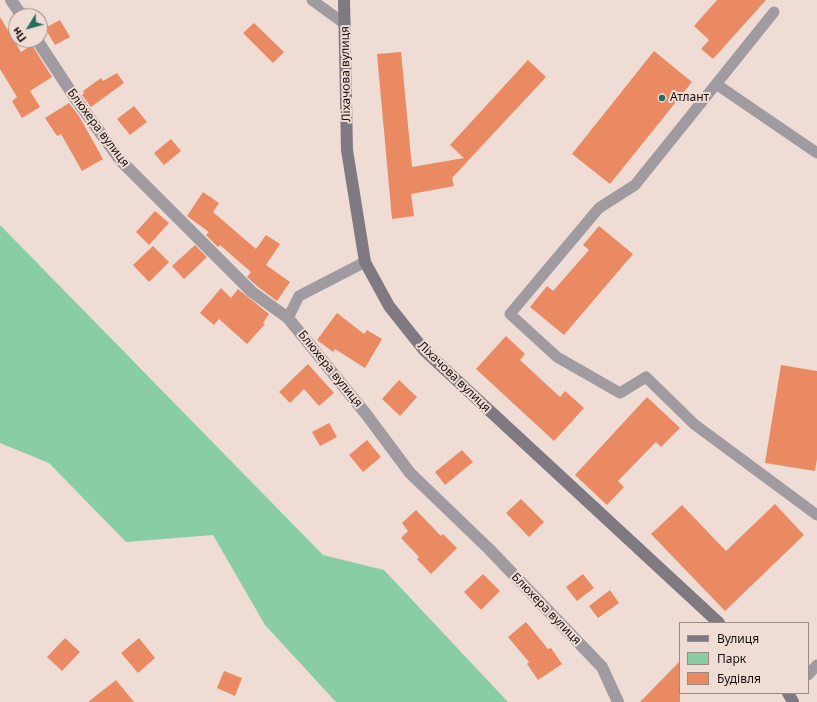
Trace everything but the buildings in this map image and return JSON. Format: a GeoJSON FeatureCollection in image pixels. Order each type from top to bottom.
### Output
{"type":"FeatureCollection","features":[{"type":"Feature","properties":{"kind":"street","name":"Ліхачова вулиця"},"geometry":{"type":"LineString","coordinates":[[344,0],[347,150],[366,262],[389,306],[424,350],[718,622]]}},
{"type":"Feature","properties":{"kind":"street","name":"Блюхера вулиця"},"geometry":{"type":"LineString","coordinates":[[42,48],[74,98],[121,161],[252,292],[288,318],[366,414],[410,473],[489,549],[602,667],[618,702]]}},
{"type":"Feature","properties":{"kind":"lane"},"geometry":{"type":"LineString","coordinates":[[312,0],[345,24]]}},
{"type":"Feature","properties":{"kind":"lane"},"geometry":{"type":"LineString","coordinates":[[774,12],[635,185],[599,208],[510,314],[557,357],[620,393],[646,377],[694,424],[817,515]]}},
{"type":"Feature","properties":{"kind":"lane"},"geometry":{"type":"LineString","coordinates":[[716,84],[817,153]]}},
{"type":"Feature","properties":{"kind":"lane"},"geometry":{"type":"LineString","coordinates":[[288,318],[300,296],[366,262]]}},
{"type":"Feature","properties":{"kind":"lane"},"geometry":{"type":"LineString","coordinates":[[809,675],[817,665]]}},
{"type":"Feature","properties":{"kind":"green space"},"geometry":{"type":"Polygon","coordinates":[[[0,225],[323,555],[384,570],[508,702],[336,702],[265,625],[213,535],[126,542],[49,463],[0,443],[0,225]]]}},
{"type":"Feature","properties":{"kind":"place","name":"Атлант"},"geometry":{"type":"Point","coordinates":[662,98]}}]}
